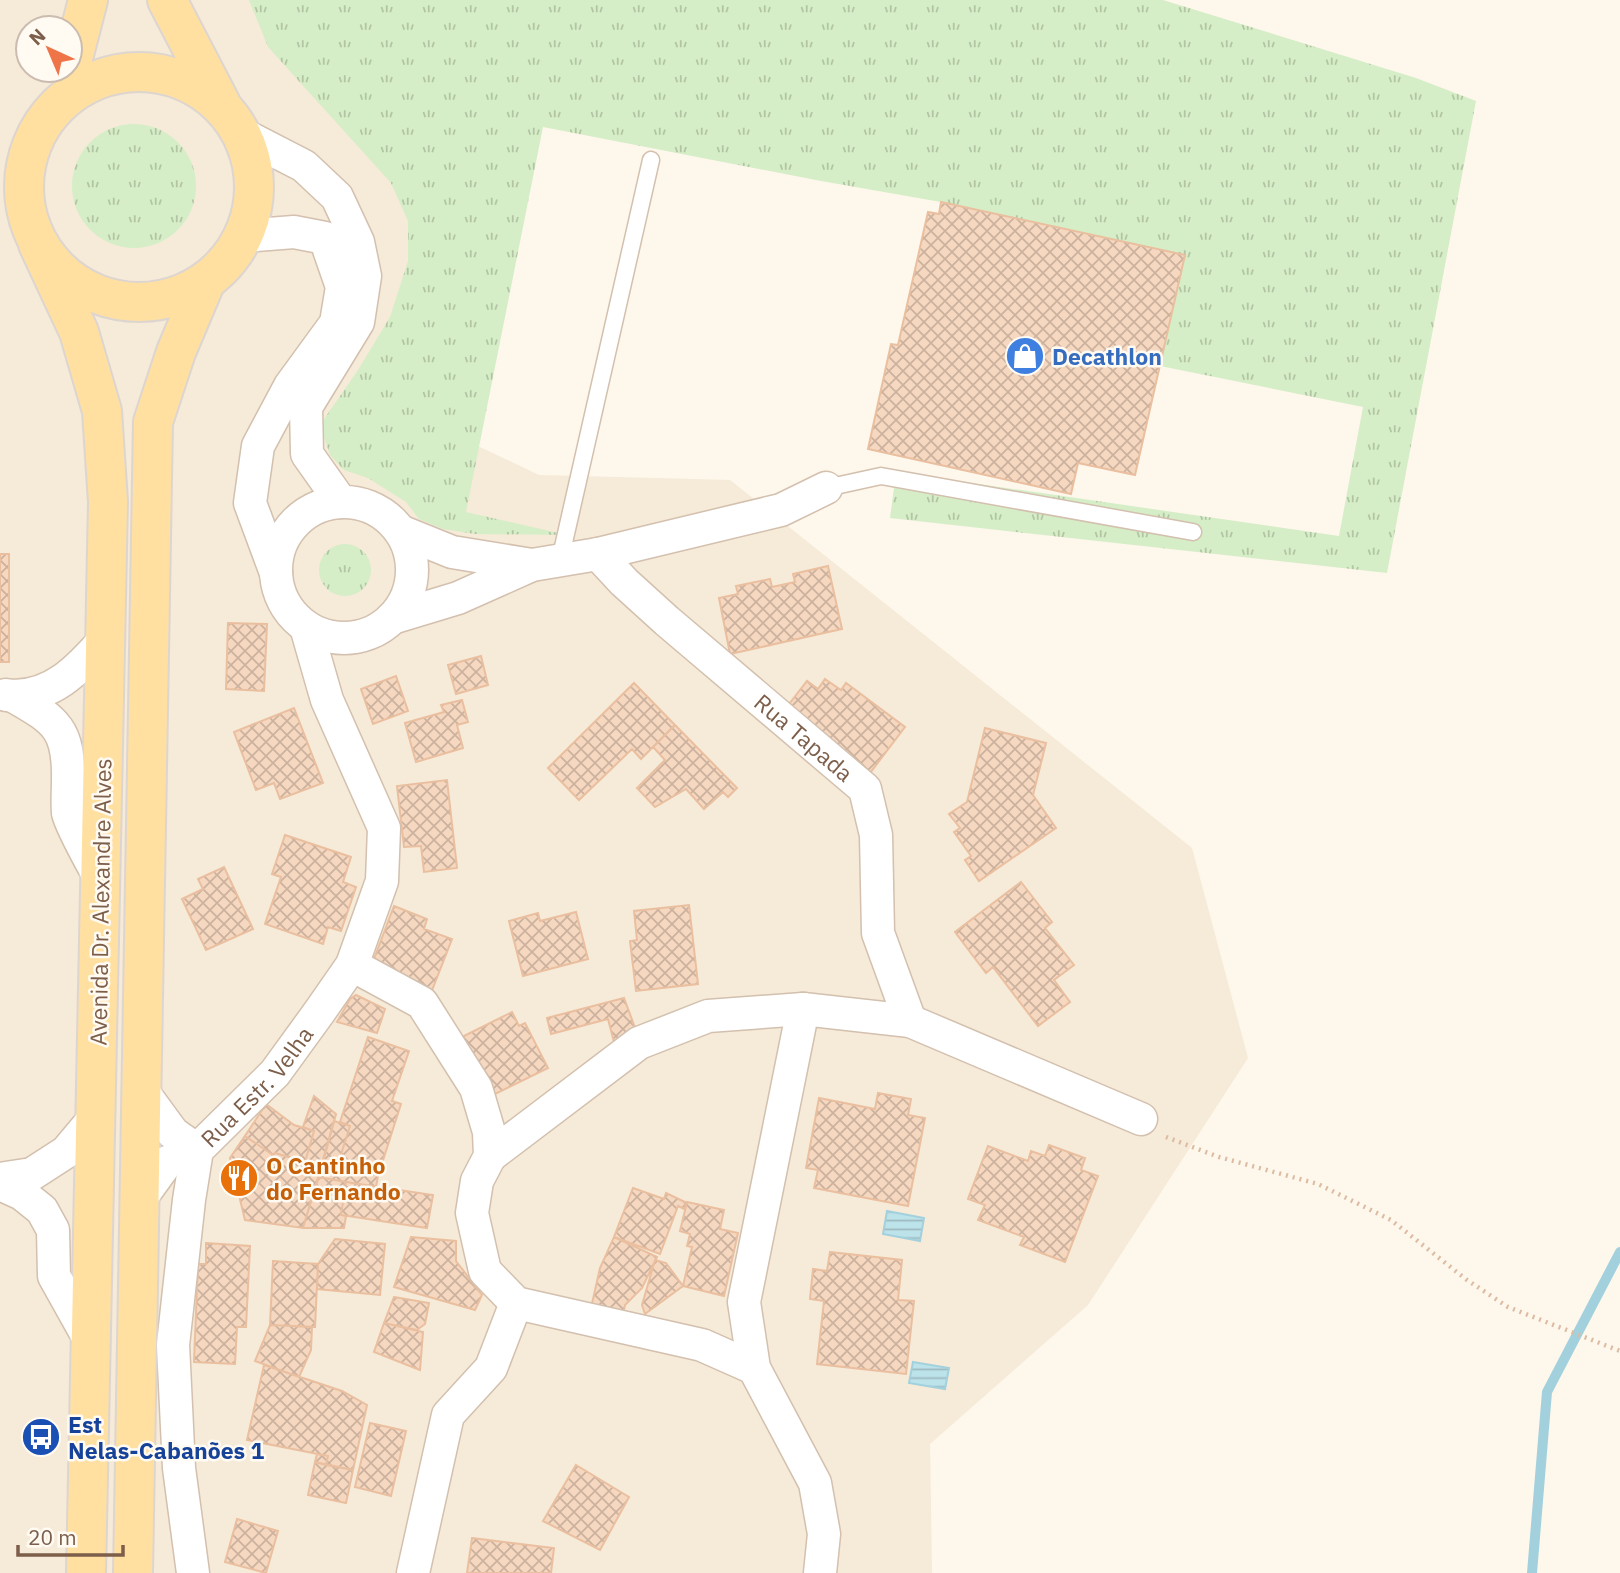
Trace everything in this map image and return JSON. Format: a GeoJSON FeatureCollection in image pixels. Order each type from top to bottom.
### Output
{"type":"FeatureCollection","features":[{"type":"Feature","properties":{"kind":"main road"},"geometry":{"type":"LineString","coordinates":[[65,84],[38,132],[25,169],[25,208],[38,244],[62,274],[95,295],[132,303],[170,299],[205,283],[227,262],[243,236],[253,203],[253,168],[232,120],[167,0]]}},
{"type":"Feature","properties":{"kind":"main road"},"geometry":{"type":"LineString","coordinates":[[84,81],[125,73],[160,74],[194,85],[232,120]]}},
{"type":"Feature","properties":{"kind":"main road","name":"Avenida Dr. Alexandre Alves"},"geometry":{"type":"LineString","coordinates":[[38,244],[79,332],[102,411],[108,502],[86,1573]]}},
{"type":"Feature","properties":{"kind":"main road","name":"Avenida Dr. Alexandre Alves"},"geometry":{"type":"LineString","coordinates":[[133,1573],[153,422],[176,352],[205,283]]}},
{"type":"Feature","properties":{"kind":"street"},"geometry":{"type":"LineString","coordinates":[[232,120],[304,166],[337,197],[358,242],[365,276],[358,322],[306,407],[307,454],[341,502]]}},
{"type":"Feature","properties":{"kind":"street"},"geometry":{"type":"LineString","coordinates":[[243,236],[294,232],[325,238],[342,287],[336,323],[290,386],[258,446],[250,503],[276,573],[280,594],[290,613],[306,628],[326,636],[349,638],[373,632],[392,618],[406,599],[412,576],[410,553],[400,531],[383,514],[362,504],[341,502],[320,506],[301,517],[287,533],[278,552],[276,573]]}},
{"type":"Feature","properties":{"kind":"street"},"geometry":{"type":"LineString","coordinates":[[392,618],[458,598],[546,562],[598,554],[781,510],[826,488]]}},
{"type":"Feature","properties":{"kind":"street"},"geometry":{"type":"LineString","coordinates":[[400,531],[452,552],[546,562]]}},
{"type":"Feature","properties":{"kind":"street","name":"Rua Tapada"},"geometry":{"type":"LineString","coordinates":[[598,554],[658,613],[865,789],[876,835],[878,933],[909,1021]]}},
{"type":"Feature","properties":{"kind":"street","name":"Rua Estr. Velha"},"geometry":{"type":"LineString","coordinates":[[193,1573],[179,1468],[173,1345],[197,1150],[275,1073],[352,965],[382,881],[384,828],[327,701],[306,628]]}},
{"type":"Feature","properties":{"kind":"street"},"geometry":{"type":"LineString","coordinates":[[8,696],[37,692],[62,682],[86,661],[106,638]]}},
{"type":"Feature","properties":{"kind":"street"},"geometry":{"type":"LineString","coordinates":[[8,696],[40,711],[54,724],[66,742],[68,814],[101,880]]}},
{"type":"Feature","properties":{"kind":"street"},"geometry":{"type":"LineString","coordinates":[[352,965],[422,1003],[476,1087],[489,1132],[490,1156]]}},
{"type":"Feature","properties":{"kind":"street"},"geometry":{"type":"LineString","coordinates":[[803,1009],[744,1301],[754,1368],[815,1483],[824,1534],[820,1573]]}},
{"type":"Feature","properties":{"kind":"street"},"geometry":{"type":"LineString","coordinates":[[754,1368],[702,1345],[516,1303],[485,1271],[472,1213],[477,1181],[490,1156],[639,1043],[708,1016],[803,1009],[909,1021],[1141,1119]]}},
{"type":"Feature","properties":{"kind":"street"},"geometry":{"type":"LineString","coordinates":[[143,1092],[173,1133],[197,1150]]}},
{"type":"Feature","properties":{"kind":"street"},"geometry":{"type":"LineString","coordinates":[[0,1182],[32,1174],[66,1152],[97,1115]]}},
{"type":"Feature","properties":{"kind":"street"},"geometry":{"type":"LineString","coordinates":[[141,1198],[167,1163],[197,1150]]}},
{"type":"Feature","properties":{"kind":"street"},"geometry":{"type":"LineString","coordinates":[[0,1182],[22,1194],[42,1210],[53,1230],[54,1276],[92,1345]]}},
{"type":"Feature","properties":{"kind":"street"},"geometry":{"type":"LineString","coordinates":[[413,1573],[448,1415],[491,1368],[516,1303]]}},
{"type":"Feature","properties":{"kind":"lane"},"geometry":{"type":"LineString","coordinates":[[546,562],[651,160]]}},
{"type":"Feature","properties":{"kind":"lane"},"geometry":{"type":"LineString","coordinates":[[826,488],[881,476],[1194,532]]}},
{"type":"Feature","properties":{"kind":"path"},"geometry":{"type":"LineString","coordinates":[[1141,1119],[1158,1134],[1219,1157],[1318,1184],[1391,1220],[1508,1307],[1620,1351]]}},
{"type":"Feature","properties":{"kind":"shaded area"},"geometry":{"type":"Polygon","coordinates":[[[0,0],[335,0],[453,317],[465,440],[539,475],[730,480],[1192,848],[1248,1058],[1088,1305],[930,1444],[932,1573],[0,1573],[0,0]]]}},
{"type":"Feature","properties":{"kind":"green space"},"geometry":{"type":"Polygon","coordinates":[[[249,0],[1163,0],[1416,78],[1476,101],[1387,573],[890,518],[896,472],[1339,536],[1363,407],[1160,366],[1184,255],[941,202],[543,127],[466,512],[567,535],[475,534],[443,529],[419,519],[406,502],[368,478],[344,470],[330,455],[320,425],[390,317],[408,261],[408,221],[391,183],[268,47],[249,0]]]}},
{"type":"Feature","properties":{"kind":"green space"},"geometry":{"type":"Polygon","coordinates":[[[134,124],[158,129],[178,142],[191,162],[196,186],[191,210],[178,230],[158,243],[134,248],[110,243],[90,230],[77,210],[72,186],[77,162],[90,142],[110,129],[134,124]]]}},
{"type":"Feature","properties":{"kind":"green space"},"geometry":{"type":"Polygon","coordinates":[[[345,544],[355,546],[363,552],[369,560],[369,580],[363,588],[355,594],[345,596],[335,594],[327,588],[321,580],[319,570],[321,560],[327,552],[335,546],[345,544]]]}},
{"type":"Feature","properties":{"kind":"water"},"geometry":{"type":"Polygon","coordinates":[[[887,1211],[924,1218],[920,1241],[883,1234],[887,1211]]]}},
{"type":"Feature","properties":{"kind":"water"},"geometry":{"type":"Polygon","coordinates":[[[913,1362],[949,1368],[945,1389],[909,1383],[913,1362]]]}},
{"type":"Feature","properties":{"kind":"building","name":"Decathlon"},"geometry":{"type":"Polygon","coordinates":[[[941,202],[1185,255],[1135,475],[1078,463],[1071,494],[868,449],[891,344],[898,345],[928,212],[939,214],[941,202]]]}},
{"type":"Feature","properties":{"kind":"building"},"geometry":{"type":"Polygon","coordinates":[[[0,554],[9,554],[9,662],[0,662],[0,554]]]}},
{"type":"Feature","properties":{"kind":"building"},"geometry":{"type":"Polygon","coordinates":[[[828,566],[842,629],[730,654],[719,598],[738,594],[736,586],[770,579],[772,587],[795,582],[793,574],[828,566]]]}},
{"type":"Feature","properties":{"kind":"building"},"geometry":{"type":"Polygon","coordinates":[[[228,623],[267,624],[264,691],[226,689],[228,623]]]}},
{"type":"Feature","properties":{"kind":"building"},"geometry":{"type":"Polygon","coordinates":[[[481,656],[488,685],[456,694],[448,665],[481,656]]]}},
{"type":"Feature","properties":{"kind":"building"},"geometry":{"type":"Polygon","coordinates":[[[396,676],[408,711],[373,724],[361,689],[396,676]]]}},
{"type":"Feature","properties":{"kind":"building"},"geometry":{"type":"Polygon","coordinates":[[[825,679],[841,690],[846,683],[905,727],[867,777],[786,708],[807,681],[818,689],[825,679]]]}},
{"type":"Feature","properties":{"kind":"building"},"geometry":{"type":"Polygon","coordinates":[[[634,683],[675,725],[641,759],[632,749],[579,800],[548,768],[634,683]]]}},
{"type":"Feature","properties":{"kind":"building"},"geometry":{"type":"Polygon","coordinates":[[[462,700],[468,722],[457,725],[463,748],[416,762],[405,723],[444,712],[441,705],[462,700]]]}},
{"type":"Feature","properties":{"kind":"building"},"geometry":{"type":"Polygon","coordinates":[[[294,708],[323,783],[280,799],[274,783],[256,790],[234,732],[294,708]]]}},
{"type":"Feature","properties":{"kind":"building"},"geometry":{"type":"Polygon","coordinates":[[[675,725],[737,788],[728,797],[723,792],[704,809],[686,789],[655,807],[637,788],[665,760],[653,747],[675,725]]]}},
{"type":"Feature","properties":{"kind":"building"},"geometry":{"type":"Polygon","coordinates":[[[985,728],[1046,743],[1033,795],[1056,828],[979,881],[965,860],[971,856],[954,832],[960,828],[949,814],[967,802],[985,728]]]}},
{"type":"Feature","properties":{"kind":"building"},"geometry":{"type":"Polygon","coordinates":[[[447,780],[457,868],[424,872],[421,846],[404,847],[397,786],[447,780]]]}},
{"type":"Feature","properties":{"kind":"building"},"geometry":{"type":"Polygon","coordinates":[[[285,835],[351,857],[343,882],[356,887],[341,931],[328,927],[323,944],[265,924],[281,877],[272,874],[285,835]]]}},
{"type":"Feature","properties":{"kind":"building"},"geometry":{"type":"Polygon","coordinates":[[[224,867],[253,929],[206,950],[182,899],[203,889],[198,879],[224,867]]]}},
{"type":"Feature","properties":{"kind":"building"},"geometry":{"type":"Polygon","coordinates":[[[1021,882],[1052,922],[1045,928],[1074,965],[1054,980],[1070,1002],[1038,1026],[993,967],[986,973],[955,932],[1021,882]]]}},
{"type":"Feature","properties":{"kind":"building"},"geometry":{"type":"Polygon","coordinates":[[[689,905],[698,984],[636,991],[630,941],[637,940],[634,911],[689,905]]]}},
{"type":"Feature","properties":{"kind":"building"},"geometry":{"type":"Polygon","coordinates":[[[394,906],[427,919],[424,929],[452,939],[429,998],[368,975],[394,906]]]}},
{"type":"Feature","properties":{"kind":"building"},"geometry":{"type":"Polygon","coordinates":[[[576,912],[588,959],[523,976],[509,921],[538,913],[540,921],[576,912]]]}},
{"type":"Feature","properties":{"kind":"building"},"geometry":{"type":"Polygon","coordinates":[[[356,995],[385,1009],[377,1033],[337,1022],[350,999],[356,995]]]}},
{"type":"Feature","properties":{"kind":"building"},"geometry":{"type":"Polygon","coordinates":[[[624,998],[637,1033],[615,1046],[608,1019],[551,1034],[547,1018],[624,998]]]}},
{"type":"Feature","properties":{"kind":"building"},"geometry":{"type":"Polygon","coordinates":[[[512,1012],[519,1026],[525,1023],[548,1068],[489,1097],[460,1038],[512,1012]]]}},
{"type":"Feature","properties":{"kind":"building"},"geometry":{"type":"Polygon","coordinates":[[[368,1037],[409,1051],[392,1101],[401,1104],[378,1176],[338,1164],[350,1126],[340,1122],[368,1037]]]}},
{"type":"Feature","properties":{"kind":"building"},"geometry":{"type":"Polygon","coordinates":[[[878,1093],[911,1099],[908,1115],[925,1118],[908,1206],[814,1188],[818,1170],[806,1168],[819,1098],[875,1109],[878,1093]]]}},
{"type":"Feature","properties":{"kind":"building"},"geometry":{"type":"Polygon","coordinates":[[[314,1096],[336,1114],[322,1166],[305,1162],[314,1131],[303,1127],[314,1096]]]}},
{"type":"Feature","properties":{"kind":"building"},"geometry":{"type":"Polygon","coordinates":[[[266,1104],[294,1125],[314,1131],[305,1162],[275,1153],[273,1155],[245,1136],[266,1104]]]}},
{"type":"Feature","properties":{"kind":"building"},"geometry":{"type":"Polygon","coordinates":[[[334,1121],[350,1126],[338,1164],[378,1176],[376,1187],[318,1177],[334,1121]]]}},
{"type":"Feature","properties":{"kind":"building"},"geometry":{"type":"Polygon","coordinates":[[[245,1136],[273,1155],[275,1153],[322,1166],[303,1228],[245,1220],[230,1158],[245,1136]]]}},
{"type":"Feature","properties":{"kind":"building"},"geometry":{"type":"Polygon","coordinates":[[[1049,1145],[1085,1158],[1081,1170],[1098,1176],[1065,1262],[1020,1245],[1024,1237],[978,1220],[985,1205],[968,1199],[988,1146],[1028,1161],[1031,1151],[1045,1156],[1049,1145]]]}},
{"type":"Feature","properties":{"kind":"building"},"geometry":{"type":"Polygon","coordinates":[[[318,1177],[346,1182],[341,1215],[346,1216],[344,1228],[303,1228],[318,1177]]]}},
{"type":"Feature","properties":{"kind":"building"},"geometry":{"type":"Polygon","coordinates":[[[346,1182],[433,1195],[427,1228],[341,1215],[346,1182]]]}},
{"type":"Feature","properties":{"kind":"building"},"geometry":{"type":"Polygon","coordinates":[[[633,1188],[664,1199],[666,1193],[687,1203],[684,1209],[678,1206],[660,1254],[614,1237],[633,1188]]]}},
{"type":"Feature","properties":{"kind":"building"},"geometry":{"type":"Polygon","coordinates":[[[687,1202],[724,1210],[720,1229],[738,1233],[724,1296],[683,1286],[692,1247],[687,1246],[690,1234],[680,1231],[687,1202]]]}},
{"type":"Feature","properties":{"kind":"building"},"geometry":{"type":"Polygon","coordinates":[[[411,1237],[456,1241],[456,1261],[482,1295],[475,1310],[394,1287],[411,1237]]]}},
{"type":"Feature","properties":{"kind":"building"},"geometry":{"type":"Polygon","coordinates":[[[614,1237],[657,1257],[642,1288],[625,1305],[623,1315],[591,1308],[600,1268],[614,1237]]]}},
{"type":"Feature","properties":{"kind":"building"},"geometry":{"type":"Polygon","coordinates":[[[335,1239],[385,1244],[380,1295],[317,1289],[318,1264],[335,1239]]]}},
{"type":"Feature","properties":{"kind":"building"},"geometry":{"type":"Polygon","coordinates":[[[206,1243],[250,1246],[246,1327],[237,1327],[235,1364],[194,1362],[198,1264],[206,1264],[206,1243]]]}},
{"type":"Feature","properties":{"kind":"building"},"geometry":{"type":"Polygon","coordinates":[[[830,1252],[902,1260],[898,1300],[914,1301],[906,1374],[817,1364],[824,1301],[810,1299],[813,1269],[827,1271],[830,1252]]]}},
{"type":"Feature","properties":{"kind":"building"},"geometry":{"type":"Polygon","coordinates":[[[655,1260],[666,1263],[683,1286],[645,1314],[642,1305],[655,1260]]]}},
{"type":"Feature","properties":{"kind":"building"},"geometry":{"type":"Polygon","coordinates":[[[273,1261],[318,1264],[315,1327],[270,1325],[273,1261]]]}},
{"type":"Feature","properties":{"kind":"building"},"geometry":{"type":"Polygon","coordinates":[[[394,1297],[429,1303],[425,1324],[417,1330],[384,1323],[394,1297]]]}},
{"type":"Feature","properties":{"kind":"building"},"geometry":{"type":"Polygon","coordinates":[[[384,1323],[423,1332],[420,1370],[374,1352],[384,1323]]]}},
{"type":"Feature","properties":{"kind":"building"},"geometry":{"type":"Polygon","coordinates":[[[270,1325],[312,1327],[311,1350],[299,1377],[255,1361],[270,1325]]]}},
{"type":"Feature","properties":{"kind":"building"},"geometry":{"type":"Polygon","coordinates":[[[264,1365],[342,1391],[367,1405],[353,1470],[326,1465],[328,1456],[247,1440],[264,1365]]]}},
{"type":"Feature","properties":{"kind":"building"},"geometry":{"type":"Polygon","coordinates":[[[370,1423],[406,1431],[391,1496],[355,1487],[370,1423]]]}},
{"type":"Feature","properties":{"kind":"building"},"geometry":{"type":"Polygon","coordinates":[[[317,1454],[328,1456],[326,1465],[315,1462],[317,1454]]]}},
{"type":"Feature","properties":{"kind":"building"},"geometry":{"type":"Polygon","coordinates":[[[315,1462],[353,1470],[346,1503],[308,1495],[315,1462]]]}},
{"type":"Feature","properties":{"kind":"building"},"geometry":{"type":"Polygon","coordinates":[[[576,1465],[629,1497],[600,1550],[543,1521],[576,1465]]]}},
{"type":"Feature","properties":{"kind":"building"},"geometry":{"type":"Polygon","coordinates":[[[237,1519],[278,1531],[266,1573],[225,1562],[237,1519]]]}},
{"type":"Feature","properties":{"kind":"building"},"geometry":{"type":"Polygon","coordinates":[[[472,1538],[554,1548],[551,1573],[467,1573],[472,1538]]]}},
{"type":"Feature","properties":{"kind":"waterway"},"geometry":{"type":"LineString","coordinates":[[1532,1573],[1547,1392],[1620,1252]]}},
{"type":"Feature","properties":{"kind":"place","name":"Decathlon"},"geometry":{"type":"Point","coordinates":[1025,356]}},
{"type":"Feature","properties":{"kind":"place","name":"O Cantinho do Fernando"},"geometry":{"type":"Point","coordinates":[239,1178]}},
{"type":"Feature","properties":{"kind":"place","name":"Est Nelas-Cabanões 1"},"geometry":{"type":"Point","coordinates":[41,1437]}}]}
